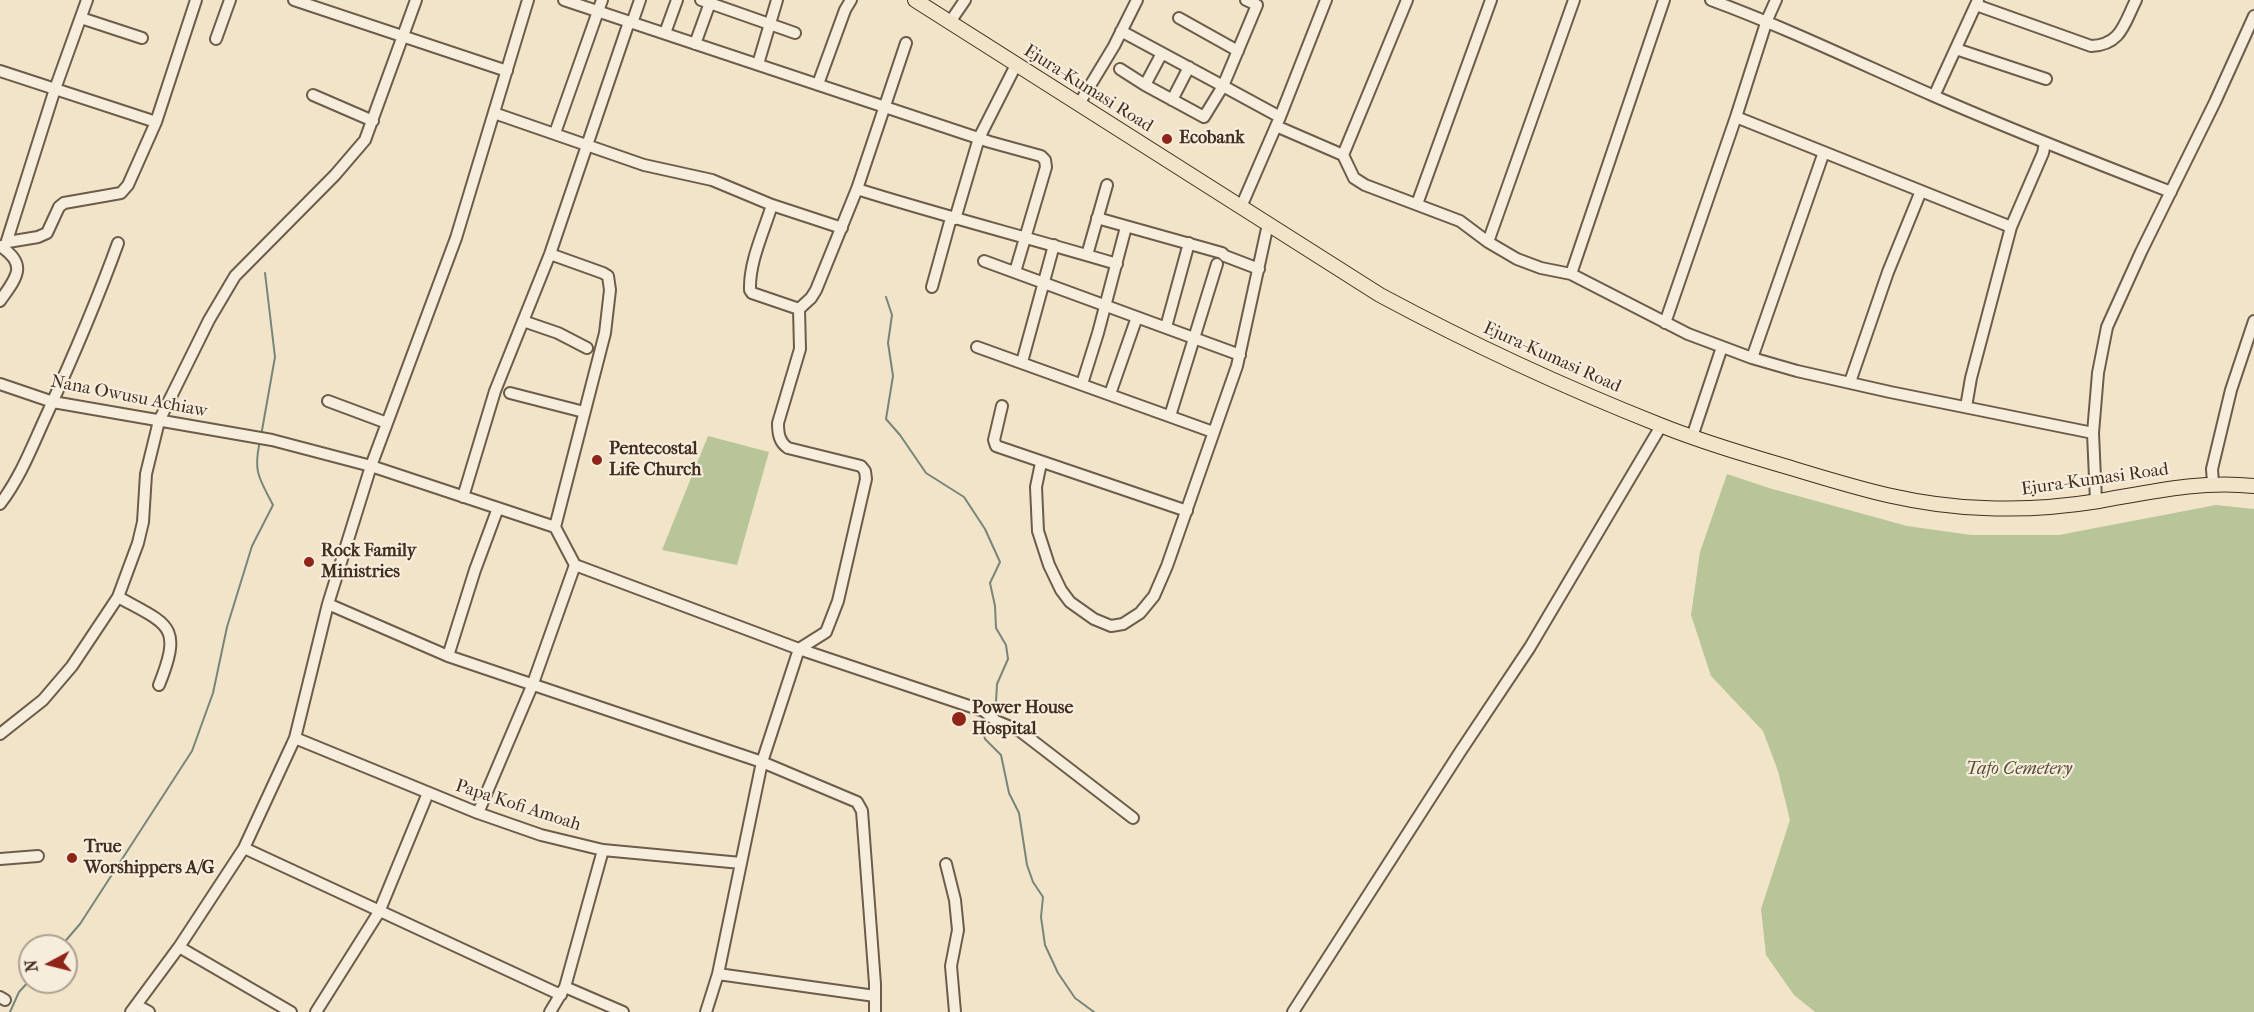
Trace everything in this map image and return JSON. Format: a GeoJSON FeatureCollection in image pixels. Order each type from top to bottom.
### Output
{"type":"FeatureCollection","features":[{"type":"Feature","properties":{"kind":"main road","name":"Ejura-Kumasi Road"},"geometry":{"type":"LineString","coordinates":[[915,0],[1380,295],[1427,321],[1550,379],[1661,426],[1850,486],[1932,505],[2013,509],[2096,501],[2177,486],[2213,483],[2254,486]]}},
{"type":"Feature","properties":{"kind":"street"},"geometry":{"type":"LineString","coordinates":[[4,245],[87,0]]}},
{"type":"Feature","properties":{"kind":"street"},"geometry":{"type":"LineString","coordinates":[[4,245],[47,233],[59,207],[64,203],[121,193],[129,185],[156,122],[196,0]]}},
{"type":"Feature","properties":{"kind":"street"},"geometry":{"type":"LineString","coordinates":[[216,39],[230,0]]}},
{"type":"Feature","properties":{"kind":"street"},"geometry":{"type":"LineString","coordinates":[[0,734],[43,700],[72,666],[118,597],[138,543],[146,474],[159,421],[209,320],[235,276],[352,158],[365,140],[416,0]]}},
{"type":"Feature","properties":{"kind":"street"},"geometry":{"type":"LineString","coordinates":[[149,1012],[133,1009],[179,947],[244,848],[295,738],[328,604],[371,466],[456,238],[528,0]]}},
{"type":"Feature","properties":{"kind":"street"},"geometry":{"type":"LineString","coordinates":[[555,133],[603,0]]}},
{"type":"Feature","properties":{"kind":"street"},"geometry":{"type":"LineString","coordinates":[[463,497],[495,391],[550,254],[640,0]]}},
{"type":"Feature","properties":{"kind":"street"},"geometry":{"type":"LineString","coordinates":[[665,33],[677,0]]}},
{"type":"Feature","properties":{"kind":"street"},"geometry":{"type":"LineString","coordinates":[[758,64],[777,0]]}},
{"type":"Feature","properties":{"kind":"street"},"geometry":{"type":"LineString","coordinates":[[818,84],[851,0]]}},
{"type":"Feature","properties":{"kind":"street"},"geometry":{"type":"LineString","coordinates":[[950,22],[965,0]]}},
{"type":"Feature","properties":{"kind":"street"},"geometry":{"type":"LineString","coordinates":[[1079,104],[1137,0]]}},
{"type":"Feature","properties":{"kind":"street"},"geometry":{"type":"LineString","coordinates":[[1241,207],[1326,0]]}},
{"type":"Feature","properties":{"kind":"street"},"geometry":{"type":"LineString","coordinates":[[1343,155],[1407,0]]}},
{"type":"Feature","properties":{"kind":"street"},"geometry":{"type":"LineString","coordinates":[[1417,204],[1491,0]]}},
{"type":"Feature","properties":{"kind":"street"},"geometry":{"type":"LineString","coordinates":[[1488,242],[1574,0]]}},
{"type":"Feature","properties":{"kind":"street"},"geometry":{"type":"LineString","coordinates":[[1570,274],[1664,0]]}},
{"type":"Feature","properties":{"kind":"street"},"geometry":{"type":"LineString","coordinates":[[1711,0],[1767,20],[1934,96],[2045,143],[2171,192]]}},
{"type":"Feature","properties":{"kind":"street"},"geometry":{"type":"LineString","coordinates":[[1665,323],[1767,20],[1776,0]]}},
{"type":"Feature","properties":{"kind":"street"},"geometry":{"type":"LineString","coordinates":[[1934,96],[1977,2],[2091,46],[2104,45],[2118,36],[2136,0]]}},
{"type":"Feature","properties":{"kind":"street"},"geometry":{"type":"LineString","coordinates":[[301,1],[507,70]]}},
{"type":"Feature","properties":{"kind":"street"},"geometry":{"type":"LineString","coordinates":[[568,1],[979,138],[1041,156],[1045,160],[1046,167],[1015,272]]}},
{"type":"Feature","properties":{"kind":"street"},"geometry":{"type":"LineString","coordinates":[[695,44],[707,1],[795,33]]}},
{"type":"Feature","properties":{"kind":"street"},"geometry":{"type":"LineString","coordinates":[[1120,69],[1204,117],[1223,86],[1238,51],[1254,2]]}},
{"type":"Feature","properties":{"kind":"street"},"geometry":{"type":"LineString","coordinates":[[2096,501],[2093,434],[2100,362],[2107,327],[2254,16]]}},
{"type":"Feature","properties":{"kind":"street"},"geometry":{"type":"LineString","coordinates":[[81,18],[142,38]]}},
{"type":"Feature","properties":{"kind":"street"},"geometry":{"type":"LineString","coordinates":[[1179,18],[1238,51]]}},
{"type":"Feature","properties":{"kind":"street"},"geometry":{"type":"LineString","coordinates":[[1121,31],[1223,86],[1278,121],[1343,155],[1354,178],[1365,185],[1460,221],[1488,242],[1517,259],[1541,268],[1570,274],[1665,323],[1722,347],[1752,358],[1850,382],[2093,434]]}},
{"type":"Feature","properties":{"kind":"street"},"geometry":{"type":"LineString","coordinates":[[706,1012],[718,974],[762,762],[799,649],[821,636],[828,627],[838,601],[866,479],[866,471],[861,466],[788,448],[778,434],[778,423],[800,349],[799,309],[816,290],[842,228],[906,43]]}},
{"type":"Feature","properties":{"kind":"street"},"geometry":{"type":"LineString","coordinates":[[1956,49],[2046,79]]}},
{"type":"Feature","properties":{"kind":"street"},"geometry":{"type":"LineString","coordinates":[[1145,85],[1162,53]]}},
{"type":"Feature","properties":{"kind":"street"},"geometry":{"type":"LineString","coordinates":[[932,287],[979,138],[1016,65]]}},
{"type":"Feature","properties":{"kind":"street"},"geometry":{"type":"LineString","coordinates":[[1172,100],[1189,67]]}},
{"type":"Feature","properties":{"kind":"street"},"geometry":{"type":"LineString","coordinates":[[0,71],[156,122]]}},
{"type":"Feature","properties":{"kind":"street"},"geometry":{"type":"LineString","coordinates":[[313,95],[373,121]]}},
{"type":"Feature","properties":{"kind":"street"},"geometry":{"type":"LineString","coordinates":[[494,113],[644,165],[712,180],[772,205],[842,228]]}},
{"type":"Feature","properties":{"kind":"street"},"geometry":{"type":"LineString","coordinates":[[1736,117],[2011,227]]}},
{"type":"Feature","properties":{"kind":"street"},"geometry":{"type":"LineString","coordinates":[[1966,407],[1971,378],[2011,227],[2043,153],[2045,143]]}},
{"type":"Feature","properties":{"kind":"street"},"geometry":{"type":"LineString","coordinates":[[1752,358],[1824,152]]}},
{"type":"Feature","properties":{"kind":"street"},"geometry":{"type":"LineString","coordinates":[[1087,255],[1107,185]]}},
{"type":"Feature","properties":{"kind":"street"},"geometry":{"type":"LineString","coordinates":[[857,189],[953,219],[1117,264]]}},
{"type":"Feature","properties":{"kind":"street"},"geometry":{"type":"LineString","coordinates":[[1850,382],[1888,272],[1921,191]]}},
{"type":"Feature","properties":{"kind":"street"},"geometry":{"type":"LineString","coordinates":[[772,205],[759,245],[750,290],[752,293],[799,309]]}},
{"type":"Feature","properties":{"kind":"street"},"geometry":{"type":"LineString","coordinates":[[1097,218],[1222,253],[1259,269]]}},
{"type":"Feature","properties":{"kind":"street"},"geometry":{"type":"LineString","coordinates":[[1041,463],[1036,487],[1038,531],[1049,565],[1061,590],[1070,602],[1094,619],[1111,626],[1123,624],[1140,613],[1154,596],[1187,511],[1240,355],[1268,224]]}},
{"type":"Feature","properties":{"kind":"street"},"geometry":{"type":"LineString","coordinates":[[1082,384],[1126,227]]}},
{"type":"Feature","properties":{"kind":"street"},"geometry":{"type":"LineString","coordinates":[[0,504],[26,461],[53,402],[98,299],[118,243]]}},
{"type":"Feature","properties":{"kind":"street"},"geometry":{"type":"LineString","coordinates":[[1166,327],[1189,243]]}},
{"type":"Feature","properties":{"kind":"street"},"geometry":{"type":"LineString","coordinates":[[0,301],[18,273],[17,264],[4,245]]}},
{"type":"Feature","properties":{"kind":"street"},"geometry":{"type":"LineString","coordinates":[[1022,362],[1054,245]]}},
{"type":"Feature","properties":{"kind":"street"},"geometry":{"type":"LineString","coordinates":[[550,254],[603,273],[608,276],[610,282],[605,333],[555,527],[575,565],[799,649],[984,711],[996,721],[1020,731],[1133,818]]}},
{"type":"Feature","properties":{"kind":"street"},"geometry":{"type":"LineString","coordinates":[[984,261],[1240,355]]}},
{"type":"Feature","properties":{"kind":"street"},"geometry":{"type":"LineString","coordinates":[[1170,416],[1217,264]]}},
{"type":"Feature","properties":{"kind":"street"},"geometry":{"type":"LineString","coordinates":[[1110,394],[1137,317]]}},
{"type":"Feature","properties":{"kind":"street"},"geometry":{"type":"LineString","coordinates":[[523,321],[558,333],[587,348]]}},
{"type":"Feature","properties":{"kind":"street"},"geometry":{"type":"LineString","coordinates":[[2213,483],[2212,469],[2229,401],[2254,321]]}},
{"type":"Feature","properties":{"kind":"street"},"geometry":{"type":"LineString","coordinates":[[977,347],[1213,432]]}},
{"type":"Feature","properties":{"kind":"street"},"geometry":{"type":"LineString","coordinates":[[1692,437],[1722,347]]}},
{"type":"Feature","properties":{"kind":"street","name":"Nana Owusu Achiaw"},"geometry":{"type":"LineString","coordinates":[[0,384],[53,402],[272,440],[371,466],[555,527]]}},
{"type":"Feature","properties":{"kind":"street"},"geometry":{"type":"LineString","coordinates":[[510,393],[584,412]]}},
{"type":"Feature","properties":{"kind":"street"},"geometry":{"type":"LineString","coordinates":[[328,401],[387,423]]}},
{"type":"Feature","properties":{"kind":"street"},"geometry":{"type":"LineString","coordinates":[[1002,406],[994,440],[996,446],[1187,511]]}},
{"type":"Feature","properties":{"kind":"street"},"geometry":{"type":"LineString","coordinates":[[1293,1012],[1433,793],[1530,647],[1661,426]]}},
{"type":"Feature","properties":{"kind":"street"},"geometry":{"type":"LineString","coordinates":[[448,656],[475,570],[498,508]]}},
{"type":"Feature","properties":{"kind":"street"},"geometry":{"type":"LineString","coordinates":[[478,813],[532,686],[575,565]]}},
{"type":"Feature","properties":{"kind":"street"},"geometry":{"type":"LineString","coordinates":[[118,597],[149,614],[168,628],[172,641],[170,658],[159,685]]}},
{"type":"Feature","properties":{"kind":"street"},"geometry":{"type":"LineString","coordinates":[[328,604],[448,656],[762,762],[857,802],[861,806],[875,1012]]}},
{"type":"Feature","properties":{"kind":"street","name":"Papa Kofi Amoah"},"geometry":{"type":"LineString","coordinates":[[295,738],[478,813],[541,835],[603,850],[741,863]]}},
{"type":"Feature","properties":{"kind":"street"},"geometry":{"type":"LineString","coordinates":[[316,1012],[379,912],[428,793]]}},
{"type":"Feature","properties":{"kind":"street"},"geometry":{"type":"LineString","coordinates":[[244,848],[379,912],[563,991],[623,1012]]}},
{"type":"Feature","properties":{"kind":"street"},"geometry":{"type":"LineString","coordinates":[[550,1012],[563,991],[603,850]]}},
{"type":"Feature","properties":{"kind":"street"},"geometry":{"type":"LineString","coordinates":[[0,859],[38,856]]}},
{"type":"Feature","properties":{"kind":"street"},"geometry":{"type":"LineString","coordinates":[[946,864],[956,900],[958,930],[951,966],[955,1012]]}},
{"type":"Feature","properties":{"kind":"street"},"geometry":{"type":"LineString","coordinates":[[179,947],[291,1012]]}},
{"type":"Feature","properties":{"kind":"street"},"geometry":{"type":"LineString","coordinates":[[718,974],[875,996]]}},
{"type":"Feature","properties":{"kind":"green space"},"geometry":{"type":"Polygon","coordinates":[[[708,436],[769,452],[737,565],[662,550],[708,436]]]}},
{"type":"Feature","properties":{"kind":"green space","name":"Tafo Cemetery"},"geometry":{"type":"Polygon","coordinates":[[[1727,474],[1907,526],[1971,535],[2059,535],[2216,505],[2254,509],[2254,1012],[1815,1012],[1794,995],[1766,955],[1761,909],[1790,820],[1778,771],[1763,731],[1711,676],[1691,615],[1700,552],[1727,474]]]}},
{"type":"Feature","properties":{"kind":"waterway"},"geometry":{"type":"LineString","coordinates":[[261,436],[275,357],[265,273]]}},
{"type":"Feature","properties":{"kind":"waterway"},"geometry":{"type":"LineString","coordinates":[[886,297],[892,315],[888,343],[893,376],[886,419],[926,473],[964,497],[985,529],[1000,562],[990,583],[995,606],[996,628],[1006,645],[1008,659],[997,684],[996,702],[991,712]]}},
{"type":"Feature","properties":{"kind":"waterway"},"geometry":{"type":"LineString","coordinates":[[71,934],[192,751],[213,693],[227,627],[252,546],[273,505],[257,468],[260,441]]}},
{"type":"Feature","properties":{"kind":"waterway"},"geometry":{"type":"LineString","coordinates":[[986,719],[982,726],[985,739],[1001,755],[1009,793],[1019,813],[1027,865],[1033,882],[1043,897],[1041,917],[1045,945],[1058,973],[1075,998],[1094,1012]]}},
{"type":"Feature","properties":{"kind":"waterway"},"geometry":{"type":"LineString","coordinates":[[10,1012],[18,994]]}},
{"type":"Feature","properties":{"kind":"place","name":"Ecobank"},"geometry":{"type":"Point","coordinates":[1167,139]}},
{"type":"Feature","properties":{"kind":"place","name":"Pentecostal Life Church"},"geometry":{"type":"Point","coordinates":[597,460]}},
{"type":"Feature","properties":{"kind":"place","name":"Rock Family Ministries"},"geometry":{"type":"Point","coordinates":[309,562]}},
{"type":"Feature","properties":{"kind":"place","name":"Power House Hospital"},"geometry":{"type":"Point","coordinates":[959,719]}},
{"type":"Feature","properties":{"kind":"place","name":"True Worshippers A/G"},"geometry":{"type":"Point","coordinates":[72,858]}}]}
